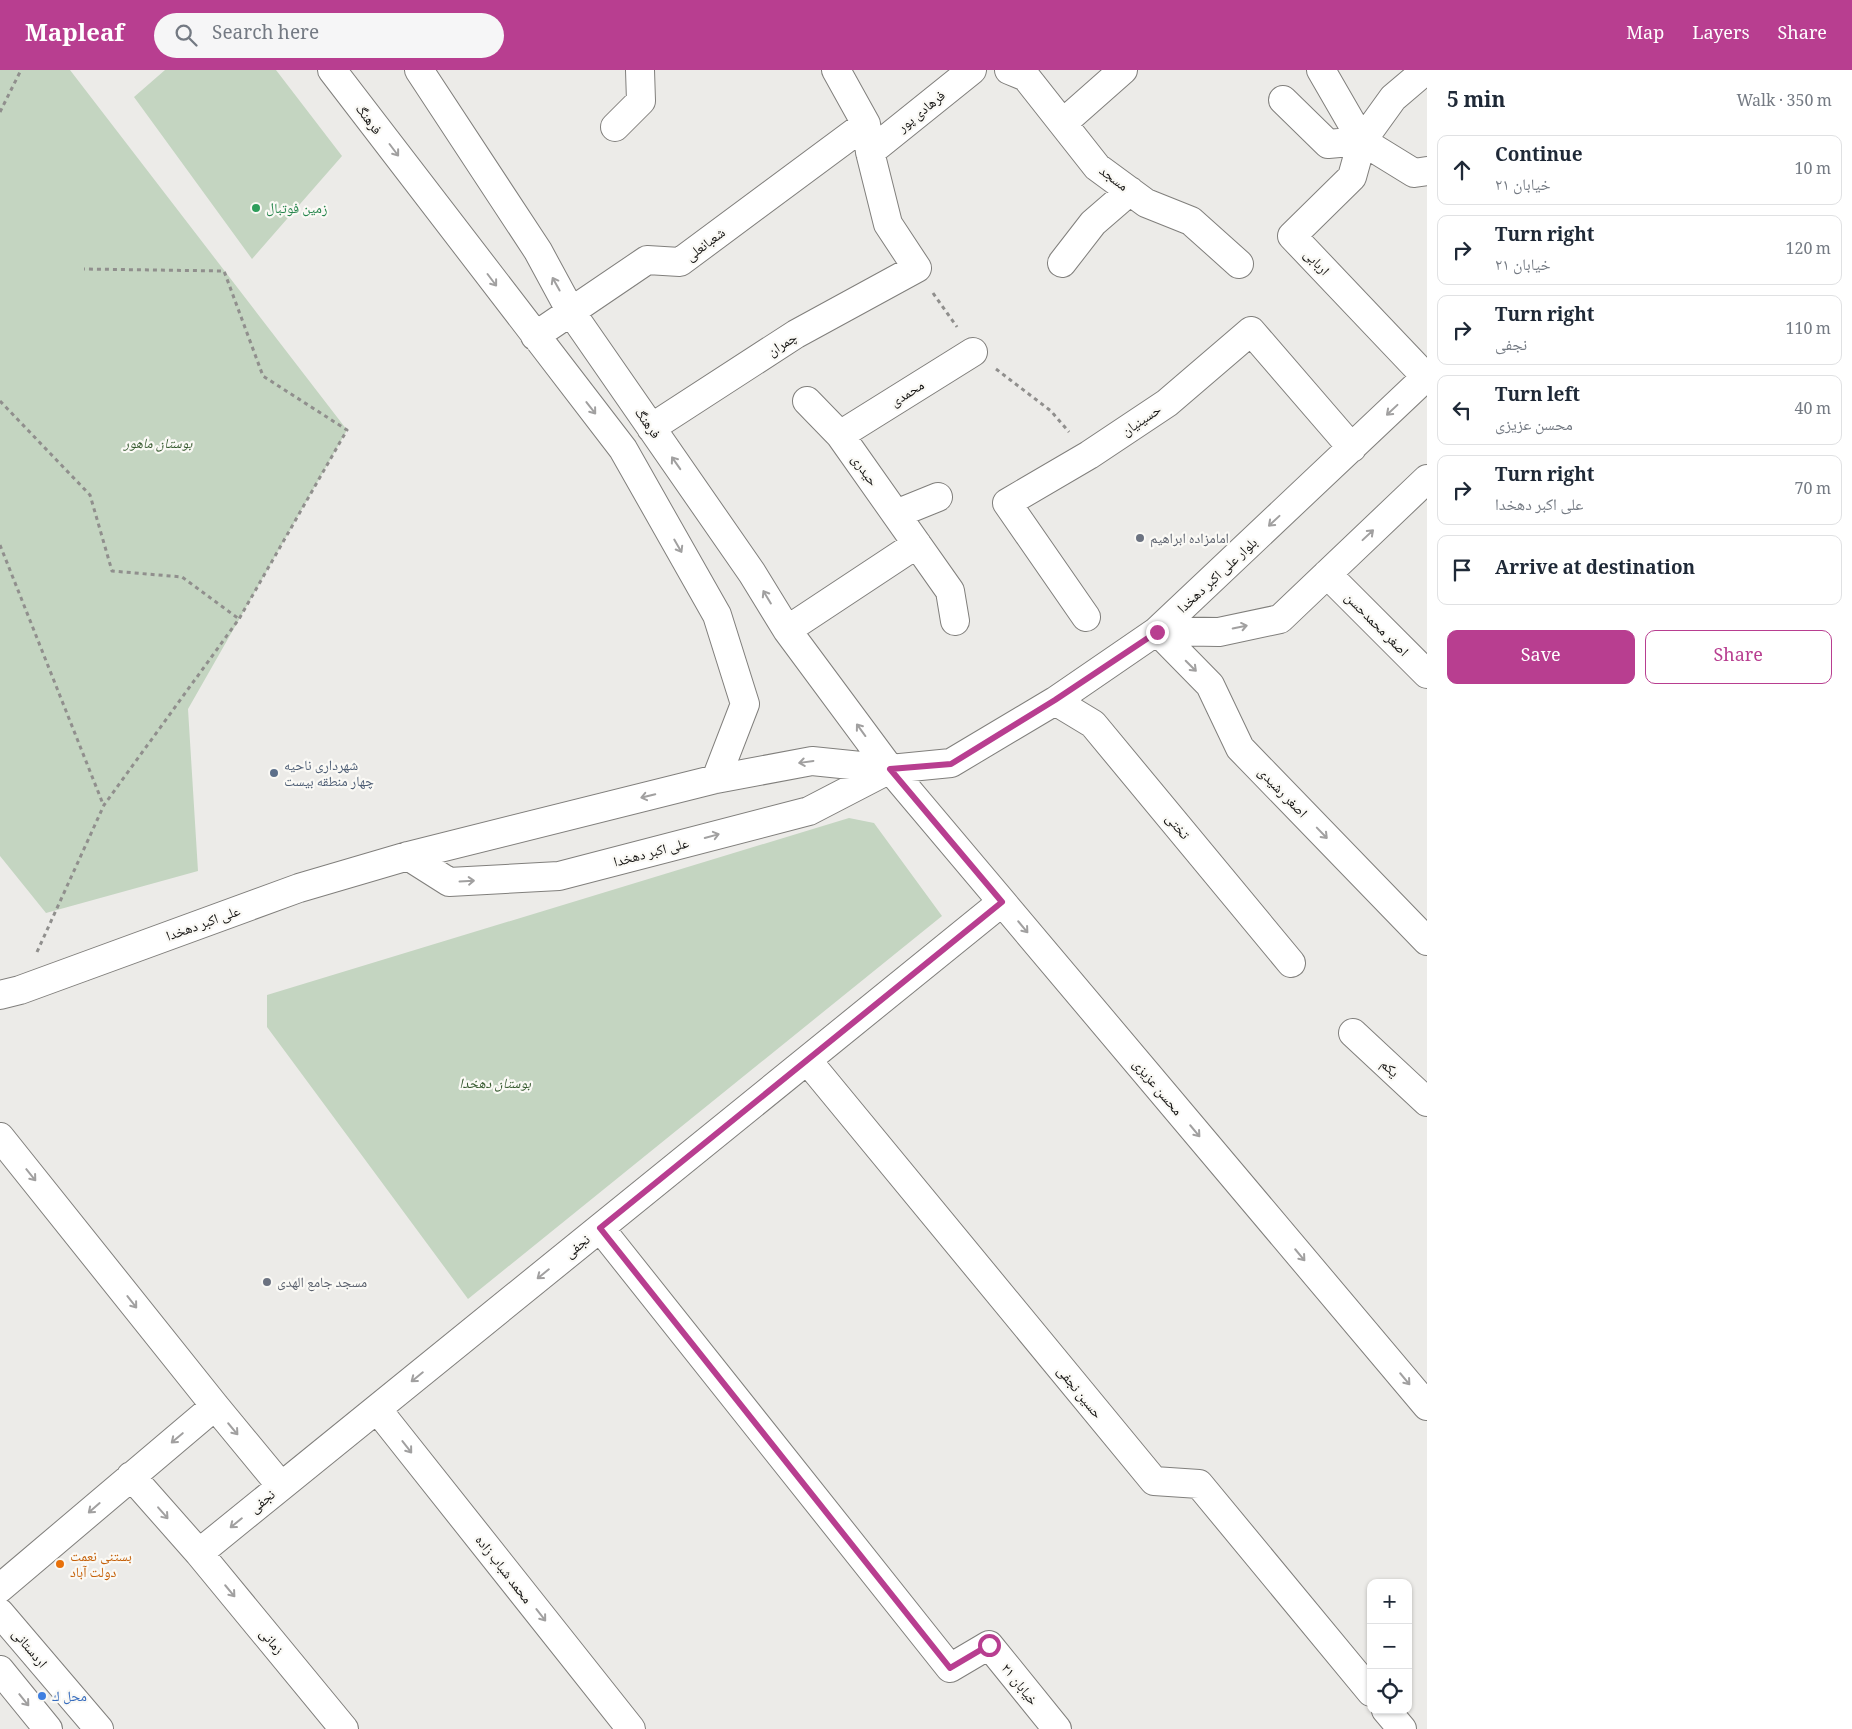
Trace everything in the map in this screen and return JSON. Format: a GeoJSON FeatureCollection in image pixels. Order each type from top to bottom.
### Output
{"type":"FeatureCollection","features":[{"type":"Feature","properties":{"kind":"street","name":"فرهنگ"},"geometry":{"type":"LineString","coordinates":[[332,70],[623,449],[717,615],[745,704],[716,780]]}},
{"type":"Feature","properties":{"kind":"street","name":"فرهنگ"},"geometry":{"type":"LineString","coordinates":[[419,70],[538,251],[571,312],[752,573],[787,630],[890,769]]}},
{"type":"Feature","properties":{"kind":"street"},"geometry":{"type":"LineString","coordinates":[[615,127],[641,100],[640,70]]}},
{"type":"Feature","properties":{"kind":"street","name":"فرهادی پور"},"geometry":{"type":"LineString","coordinates":[[870,152],[972,70]]}},
{"type":"Feature","properties":{"kind":"street","name":"مسجد"},"geometry":{"type":"LineString","coordinates":[[1008,70],[1026,77],[1097,167],[1146,203],[1191,221],[1239,264]]}},
{"type":"Feature","properties":{"kind":"street"},"geometry":{"type":"LineString","coordinates":[[1063,123],[1123,70]]}},
{"type":"Feature","properties":{"kind":"street"},"geometry":{"type":"LineString","coordinates":[[1322,70],[1362,142],[1414,173],[1427,171]]}},
{"type":"Feature","properties":{"kind":"street","name":"اربابی"},"geometry":{"type":"LineString","coordinates":[[1426,70],[1392,98],[1362,142],[1352,177],[1292,236],[1427,377]]}},
{"type":"Feature","properties":{"kind":"street"},"geometry":{"type":"LineString","coordinates":[[844,73],[866,124],[870,152]]}},
{"type":"Feature","properties":{"kind":"street"},"geometry":{"type":"LineString","coordinates":[[1283,100],[1328,144],[1362,142]]}},
{"type":"Feature","properties":{"kind":"street","name":"شعبانعلی"},"geometry":{"type":"LineString","coordinates":[[535,336],[647,260],[680,262],[866,124]]}},
{"type":"Feature","properties":{"kind":"street","name":"چمران"},"geometry":{"type":"LineString","coordinates":[[651,428],[796,334],[917,268],[888,224],[870,152]]}},
{"type":"Feature","properties":{"kind":"street"},"geometry":{"type":"LineString","coordinates":[[1062,263],[1093,223],[1130,191]]}},
{"type":"Feature","properties":{"kind":"street","name":"حسینیان"},"geometry":{"type":"LineString","coordinates":[[1086,617],[1007,503],[1089,455],[1167,403],[1251,331],[1352,448]]}},
{"type":"Feature","properties":{"kind":"street","name":"محمدی"},"geometry":{"type":"LineString","coordinates":[[840,435],[974,352]]}},
{"type":"Feature","properties":{"kind":"street","name":"بلوار علی اکبر دهخدا"},"geometry":{"type":"LineString","coordinates":[[1157,632],[1427,377]]}},
{"type":"Feature","properties":{"kind":"street","name":"حیدری"},"geometry":{"type":"LineString","coordinates":[[807,401],[840,435],[950,591],[956,621]]}},
{"type":"Feature","properties":{"kind":"street","name":"بلوار علی اکبر دهخدا"},"geometry":{"type":"LineString","coordinates":[[1157,632],[1219,632],[1280,619],[1327,574],[1422,493]]}},
{"type":"Feature","properties":{"kind":"street"},"geometry":{"type":"LineString","coordinates":[[896,514],[938,497]]}},
{"type":"Feature","properties":{"kind":"street"},"geometry":{"type":"LineString","coordinates":[[787,630],[917,544]]}},
{"type":"Feature","properties":{"kind":"street","name":"اصغر محمدحسن"},"geometry":{"type":"LineString","coordinates":[[1327,574],[1427,674]]}},
{"type":"Feature","properties":{"kind":"street","name":"علی اکبر دهخدا"},"geometry":{"type":"LineString","coordinates":[[10,992],[299,888],[408,856],[716,780],[812,761],[890,769],[951,764],[1055,700],[1157,632]]}},
{"type":"Feature","properties":{"kind":"street","name":"اصغر رشیدی"},"geometry":{"type":"LineString","coordinates":[[1157,632],[1210,685],[1240,748],[1427,941]]}},
{"type":"Feature","properties":{"kind":"street","name":"تختی"},"geometry":{"type":"LineString","coordinates":[[1055,700],[1093,724],[1290,963]]}},
{"type":"Feature","properties":{"kind":"street","name":"علی اکبر دهخدا"},"geometry":{"type":"LineString","coordinates":[[408,856],[449,882],[559,876],[809,811],[890,769]]}},
{"type":"Feature","properties":{"kind":"street","name":"محسن عزیزی"},"geometry":{"type":"LineString","coordinates":[[890,769],[1427,1406]]}},
{"type":"Feature","properties":{"kind":"street","name":"نجفی"},"geometry":{"type":"LineString","coordinates":[[199,1553],[1002,902]]}},
{"type":"Feature","properties":{"kind":"street","name":"یکم"},"geometry":{"type":"LineString","coordinates":[[1353,1033],[1427,1102]]}},
{"type":"Feature","properties":{"kind":"street","name":"حسین نجفی"},"geometry":{"type":"LineString","coordinates":[[807,1060],[1154,1481],[1199,1484],[1367,1687]]}},
{"type":"Feature","properties":{"kind":"street"},"geometry":{"type":"LineString","coordinates":[[0,1137],[281,1486]]}},
{"type":"Feature","properties":{"kind":"street","name":"خیابان ۲۱"},"geometry":{"type":"LineString","coordinates":[[600,1228],[950,1668],[989,1645],[1056,1729]]}},
{"type":"Feature","properties":{"kind":"street"},"geometry":{"type":"LineString","coordinates":[[0,1588],[215,1406]]}},
{"type":"Feature","properties":{"kind":"street","name":"محمد شباب زاده"},"geometry":{"type":"LineString","coordinates":[[377,1409],[631,1729]]}},
{"type":"Feature","properties":{"kind":"street","name":"زمانی"},"geometry":{"type":"LineString","coordinates":[[131,1476],[199,1553],[344,1729]]}},
{"type":"Feature","properties":{"kind":"street","name":"اردستانی"},"geometry":{"type":"LineString","coordinates":[[0,1613],[99,1729]]}},
{"type":"Feature","properties":{"kind":"street"},"geometry":{"type":"LineString","coordinates":[[0,1670],[48,1729]]}},
{"type":"Feature","properties":{"kind":"street"},"geometry":{"type":"LineString","coordinates":[[1389,1714],[1402,1729]]}},
{"type":"Feature","properties":{"kind":"path"},"geometry":{"type":"LineString","coordinates":[[0,112],[21,70]]}},
{"type":"Feature","properties":{"kind":"path"},"geometry":{"type":"LineString","coordinates":[[10,992],[104,805],[239,619],[347,430],[263,376],[224,271],[84,269]]}},
{"type":"Feature","properties":{"kind":"path"},"geometry":{"type":"LineString","coordinates":[[0,401],[90,495],[112,571],[182,577],[239,619]]}},
{"type":"Feature","properties":{"kind":"path"},"geometry":{"type":"LineString","coordinates":[[0,545],[104,805]]}},
{"type":"Feature","properties":{"kind":"green space","name":"بوستان ماهور"},"geometry":{"type":"Polygon","coordinates":[[[0,70],[70,70],[347,430],[188,709],[198,871],[46,913],[0,856],[0,70]]]}},
{"type":"Feature","properties":{"kind":"green space","name":"زمین فوتبال"},"geometry":{"type":"Polygon","coordinates":[[[165,70],[276,70],[342,156],[252,259],[134,97],[165,70]]]}},
{"type":"Feature","properties":{"kind":"green space","name":"بوستان دهخدا"},"geometry":{"type":"Polygon","coordinates":[[[849,818],[874,823],[942,916],[468,1299],[267,1027],[267,995],[849,818]]]}},
{"type":"Feature","properties":{"kind":"place","name":"زمین فوتبال"},"geometry":{"type":"Point","coordinates":[256,208]}},
{"type":"Feature","properties":{"kind":"place","name":"امامزاده ابراهیم"},"geometry":{"type":"Point","coordinates":[1140,538]}},
{"type":"Feature","properties":{"kind":"place","name":"شهرداری ناحیه چهار منطقه بیست"},"geometry":{"type":"Point","coordinates":[274,773]}},
{"type":"Feature","properties":{"kind":"place","name":"مسجد جامع الهدی"},"geometry":{"type":"Point","coordinates":[267,1282]}},
{"type":"Feature","properties":{"kind":"place","name":"بستنی نعمت دولت آباد"},"geometry":{"type":"Point","coordinates":[60,1564]}},
{"type":"Feature","properties":{"kind":"place","name":"محل ك"},"geometry":{"type":"Point","coordinates":[42,1696]}},
{"type":"Feature","properties":{"kind":"route"},"geometry":{"type":"LineString","coordinates":[[989,1645],[950,1668],[600,1228],[1002,902],[890,769],[951,764],[1055,700],[1157,632]]}}]}
